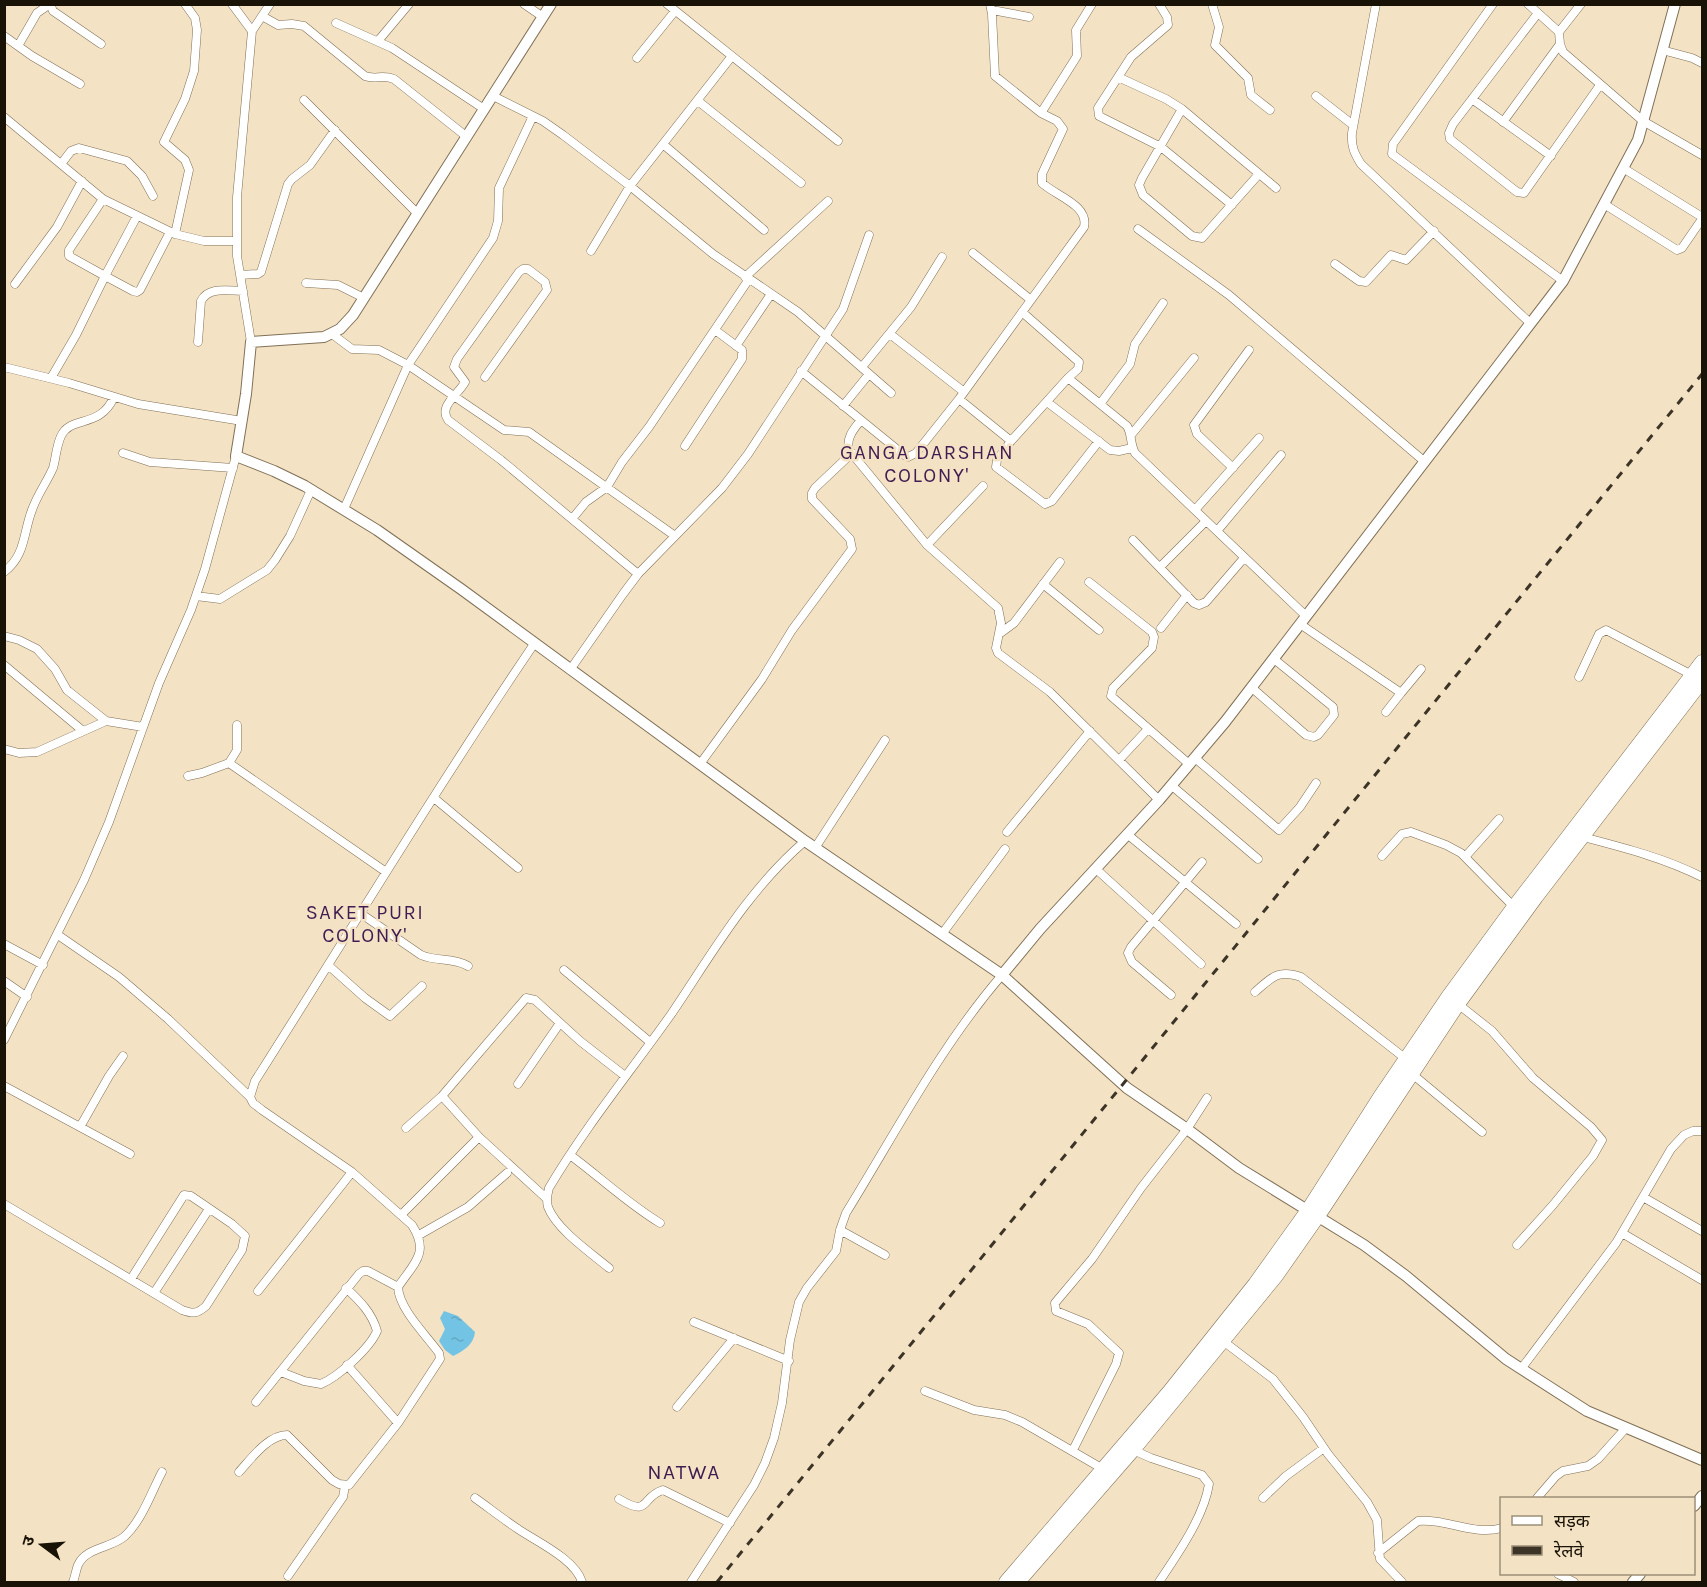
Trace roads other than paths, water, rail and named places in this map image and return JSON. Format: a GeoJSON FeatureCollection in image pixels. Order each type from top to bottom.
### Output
{"type":"FeatureCollection","features":[{"type":"Feature","properties":{"kind":"highway"},"geometry":{"type":"LineString","coordinates":[[1006,1582],[1169,1392],[1313,1213],[1458,1004],[1583,837],[1697,678],[1702,662]]}},
{"type":"Feature","properties":{"kind":"highway"},"geometry":{"type":"LineString","coordinates":[[1018,1582],[1133,1450],[1275,1276],[1406,1059],[1448,997],[1514,907],[1697,678]]}},
{"type":"Feature","properties":{"kind":"street"},"geometry":{"type":"LineString","coordinates":[[18,46],[37,13],[50,4],[53,11],[101,44]]}},
{"type":"Feature","properties":{"kind":"street"},"geometry":{"type":"LineString","coordinates":[[104,200],[69,250],[69,256],[134,291],[140,290],[172,233],[189,170],[185,160],[164,142],[185,99],[194,71],[197,30],[195,18],[185,4]]}},
{"type":"Feature","properties":{"kind":"street"},"geometry":{"type":"LineString","coordinates":[[232,4],[252,32]]}},
{"type":"Feature","properties":{"kind":"street"},"geometry":{"type":"LineString","coordinates":[[4,1040],[58,935],[109,822],[159,683],[196,596],[210,555],[233,468],[242,422],[251,342],[240,275],[237,197],[252,32],[270,4]]}},
{"type":"Feature","properties":{"kind":"street"},"geometry":{"type":"LineString","coordinates":[[378,41],[409,4]]}},
{"type":"Feature","properties":{"kind":"street"},"geometry":{"type":"LineString","coordinates":[[524,4],[543,17]]}},
{"type":"Feature","properties":{"kind":"street"},"geometry":{"type":"LineString","coordinates":[[251,342],[324,337],[332,334],[353,315],[551,4]]}},
{"type":"Feature","properties":{"kind":"street"},"geometry":{"type":"LineString","coordinates":[[667,4],[838,141]]}},
{"type":"Feature","properties":{"kind":"street"},"geometry":{"type":"LineString","coordinates":[[1041,112],[1077,56],[1076,30],[1092,4]]}},
{"type":"Feature","properties":{"kind":"street"},"geometry":{"type":"LineString","coordinates":[[1159,4],[1167,17],[1168,25],[1131,57],[1098,108],[1099,116],[1161,147],[1232,206]]}},
{"type":"Feature","properties":{"kind":"street"},"geometry":{"type":"LineString","coordinates":[[1212,4],[1219,27],[1215,45],[1248,78],[1251,94],[1270,110]]}},
{"type":"Feature","properties":{"kind":"street"},"geometry":{"type":"LineString","coordinates":[[1376,4],[1351,144],[1361,164],[1530,323]]}},
{"type":"Feature","properties":{"kind":"street"},"geometry":{"type":"LineString","coordinates":[[1493,4],[1394,144],[1392,154],[1563,281]]}},
{"type":"Feature","properties":{"kind":"street"},"geometry":{"type":"LineString","coordinates":[[1528,4],[1559,32]]}},
{"type":"Feature","properties":{"kind":"street"},"geometry":{"type":"LineString","coordinates":[[1581,4],[1559,32],[1563,52],[1643,121],[1702,155]]}},
{"type":"Feature","properties":{"kind":"street"},"geometry":{"type":"LineString","coordinates":[[691,1582],[754,1485],[765,1463],[780,1414],[790,1341],[799,1302],[836,1251],[846,1213],[940,1057],[962,1024],[1040,929],[1192,761],[1274,659],[1563,281],[1638,140],[1675,4]]}},
{"type":"Feature","properties":{"kind":"street"},"geometry":{"type":"LineString","coordinates":[[801,371],[908,457],[916,453],[961,396],[1084,227],[1085,221],[1079,209],[1042,183],[1042,174],[1063,129],[1057,121],[1041,112],[995,76],[991,7],[1029,17]]}},
{"type":"Feature","properties":{"kind":"street"},"geometry":{"type":"LineString","coordinates":[[637,58],[675,11]]}},
{"type":"Feature","properties":{"kind":"street"},"geometry":{"type":"LineString","coordinates":[[1538,13],[1453,124],[1449,133],[1450,139],[1517,192],[1524,193],[1600,85]]}},
{"type":"Feature","properties":{"kind":"street"},"geometry":{"type":"LineString","coordinates":[[262,16],[278,25],[304,26],[365,76],[369,78],[385,76],[394,79],[467,136]]}},
{"type":"Feature","properties":{"kind":"street"},"geometry":{"type":"LineString","coordinates":[[336,23],[378,41],[407,57],[484,110]]}},
{"type":"Feature","properties":{"kind":"street"},"geometry":{"type":"LineString","coordinates":[[4,36],[32,56],[80,84]]}},
{"type":"Feature","properties":{"kind":"street"},"geometry":{"type":"LineString","coordinates":[[1503,122],[1560,44]]}},
{"type":"Feature","properties":{"kind":"street"},"geometry":{"type":"LineString","coordinates":[[1662,50],[1702,63]]}},
{"type":"Feature","properties":{"kind":"street"},"geometry":{"type":"LineString","coordinates":[[591,251],[630,186],[732,56]]}},
{"type":"Feature","properties":{"kind":"street"},"geometry":{"type":"LineString","coordinates":[[1118,77],[1182,109],[1276,188]]}},
{"type":"Feature","properties":{"kind":"street"},"geometry":{"type":"LineString","coordinates":[[493,96],[533,116],[563,135],[713,254],[825,335],[891,393]]}},
{"type":"Feature","properties":{"kind":"street"},"geometry":{"type":"LineString","coordinates":[[1316,96],[1353,125]]}},
{"type":"Feature","properties":{"kind":"street"},"geometry":{"type":"LineString","coordinates":[[1472,99],[1551,156]]}},
{"type":"Feature","properties":{"kind":"street"},"geometry":{"type":"LineString","coordinates":[[304,100],[418,214]]}},
{"type":"Feature","properties":{"kind":"street"},"geometry":{"type":"LineString","coordinates":[[698,101],[801,183]]}},
{"type":"Feature","properties":{"kind":"street"},"geometry":{"type":"LineString","coordinates":[[1182,109],[1139,185],[1141,191],[1192,236],[1202,238],[1259,174]]}},
{"type":"Feature","properties":{"kind":"street"},"geometry":{"type":"LineString","coordinates":[[344,509],[408,365],[493,238],[498,221],[500,188],[533,116]]}},
{"type":"Feature","properties":{"kind":"street"},"geometry":{"type":"LineString","coordinates":[[4,117],[104,200],[172,233],[204,241],[237,241]]}},
{"type":"Feature","properties":{"kind":"street"},"geometry":{"type":"LineString","coordinates":[[240,275],[261,272],[288,184],[310,165],[335,130]]}},
{"type":"Feature","properties":{"kind":"street"},"geometry":{"type":"LineString","coordinates":[[664,145],[764,230]]}},
{"type":"Feature","properties":{"kind":"street"},"geometry":{"type":"LineString","coordinates":[[61,164],[70,151],[79,148],[127,161],[142,176],[153,196]]}},
{"type":"Feature","properties":{"kind":"street"},"geometry":{"type":"LineString","coordinates":[[1604,204],[1677,250],[1683,248],[1702,218],[1623,168]]}},
{"type":"Feature","properties":{"kind":"street"},"geometry":{"type":"LineString","coordinates":[[15,284],[57,227],[82,181]]}},
{"type":"Feature","properties":{"kind":"street"},"geometry":{"type":"LineString","coordinates":[[572,519],[586,502],[607,487],[622,462],[649,428],[715,330],[747,278],[828,201]]}},
{"type":"Feature","properties":{"kind":"street"},"geometry":{"type":"LineString","coordinates":[[51,378],[137,216]]}},
{"type":"Feature","properties":{"kind":"street"},"geometry":{"type":"LineString","coordinates":[[1138,229],[1229,295],[1425,462]]}},
{"type":"Feature","properties":{"kind":"street"},"geometry":{"type":"LineString","coordinates":[[1335,264],[1359,281],[1366,282],[1391,255],[1406,260],[1434,231]]}},
{"type":"Feature","properties":{"kind":"street"},"geometry":{"type":"LineString","coordinates":[[570,670],[638,574],[722,488],[736,470],[848,299],[869,235]]}},
{"type":"Feature","properties":{"kind":"street"},"geometry":{"type":"LineString","coordinates":[[973,253],[1031,300]]}},
{"type":"Feature","properties":{"kind":"street"},"geometry":{"type":"LineString","coordinates":[[862,368],[911,307],[942,257]]}},
{"type":"Feature","properties":{"kind":"street"},"geometry":{"type":"LineString","coordinates":[[485,377],[546,290],[545,282],[528,269],[519,272],[457,359],[454,367],[465,382],[444,412],[448,420],[501,460],[638,574]]}},
{"type":"Feature","properties":{"kind":"street"},"geometry":{"type":"LineString","coordinates":[[306,283],[338,285],[364,298]]}},
{"type":"Feature","properties":{"kind":"street"},"geometry":{"type":"LineString","coordinates":[[198,342],[201,301],[204,295],[209,291],[243,291]]}},
{"type":"Feature","properties":{"kind":"street"},"geometry":{"type":"LineString","coordinates":[[736,346],[771,294]]}},
{"type":"Feature","properties":{"kind":"street"},"geometry":{"type":"LineString","coordinates":[[1100,404],[1130,364],[1135,344],[1163,303]]}},
{"type":"Feature","properties":{"kind":"street"},"geometry":{"type":"LineString","coordinates":[[1022,312],[1079,362],[1078,369],[1011,441],[997,460],[996,467],[1045,504],[1052,501],[1099,441]]}},
{"type":"Feature","properties":{"kind":"street"},"geometry":{"type":"LineString","coordinates":[[685,446],[742,359],[742,350],[715,330]]}},
{"type":"Feature","properties":{"kind":"street"},"geometry":{"type":"LineString","coordinates":[[332,334],[352,349],[379,350],[408,365],[504,430],[529,432],[675,536]]}},
{"type":"Feature","properties":{"kind":"street"},"geometry":{"type":"LineString","coordinates":[[890,334],[1011,441]]}},
{"type":"Feature","properties":{"kind":"street"},"geometry":{"type":"LineString","coordinates":[[1233,468],[1197,434],[1194,425],[1250,350]]}},
{"type":"Feature","properties":{"kind":"street"},"geometry":{"type":"LineString","coordinates":[[1131,435],[1194,358]]}},
{"type":"Feature","properties":{"kind":"street"},"geometry":{"type":"LineString","coordinates":[[4,367],[167,410],[242,422]]}},
{"type":"Feature","properties":{"kind":"street"},"geometry":{"type":"LineString","coordinates":[[843,406],[869,374]]}},
{"type":"Feature","properties":{"kind":"street"},"geometry":{"type":"LineString","coordinates":[[1068,378],[1127,426],[1135,453],[1217,531],[1303,620],[1401,693]]}},
{"type":"Feature","properties":{"kind":"street"},"geometry":{"type":"LineString","coordinates":[[4,572],[12,567],[21,553],[32,510],[53,466],[62,434],[67,427],[93,419],[103,413],[109,408],[114,397]]}},
{"type":"Feature","properties":{"kind":"street"},"geometry":{"type":"LineString","coordinates":[[1047,402],[1115,451],[1132,448]]}},
{"type":"Feature","properties":{"kind":"street"},"geometry":{"type":"LineString","coordinates":[[861,420],[849,439],[849,450],[927,545],[998,608],[1001,623],[996,648],[1002,657],[1050,692],[1158,800]]}},
{"type":"Feature","properties":{"kind":"street"},"geometry":{"type":"LineString","coordinates":[[1195,510],[1259,438]]}},
{"type":"Feature","properties":{"kind":"street"},"geometry":{"type":"LineString","coordinates":[[123,453],[150,462],[233,468]]}},
{"type":"Feature","properties":{"kind":"street"},"geometry":{"type":"LineString","coordinates":[[700,764],[762,679],[792,630],[852,549],[850,539],[812,499],[812,494],[815,488],[852,453]]}},
{"type":"Feature","properties":{"kind":"street"},"geometry":{"type":"LineString","coordinates":[[1217,531],[1281,455]]}},
{"type":"Feature","properties":{"kind":"street"},"geometry":{"type":"LineString","coordinates":[[236,456],[274,471],[311,490],[386,537],[810,844],[1002,975],[1127,1088],[1239,1168],[1356,1240],[1406,1276],[1521,1369],[1587,1411],[1702,1460]]}},
{"type":"Feature","properties":{"kind":"street"},"geometry":{"type":"LineString","coordinates":[[927,545],[983,486]]}},
{"type":"Feature","properties":{"kind":"street"},"geometry":{"type":"LineString","coordinates":[[196,596],[220,599],[267,570],[284,546],[311,490]]}},
{"type":"Feature","properties":{"kind":"street"},"geometry":{"type":"LineString","coordinates":[[1160,567],[1206,521]]}},
{"type":"Feature","properties":{"kind":"street"},"geometry":{"type":"LineString","coordinates":[[1133,540],[1194,603],[1202,604],[1244,558]]}},
{"type":"Feature","properties":{"kind":"street"},"geometry":{"type":"LineString","coordinates":[[999,634],[1014,623],[1060,562]]}},
{"type":"Feature","properties":{"kind":"street"},"geometry":{"type":"LineString","coordinates":[[1089,582],[1152,632],[1154,637],[1152,648],[1113,688],[1111,696],[1148,729],[1280,830],[1300,807],[1316,783]]}},
{"type":"Feature","properties":{"kind":"street"},"geometry":{"type":"LineString","coordinates":[[1043,584],[1099,630]]}},
{"type":"Feature","properties":{"kind":"street"},"geometry":{"type":"LineString","coordinates":[[1161,628],[1187,595]]}},
{"type":"Feature","properties":{"kind":"street"},"geometry":{"type":"LineString","coordinates":[[1580,677],[1599,634],[1605,630],[1697,678]]}},
{"type":"Feature","properties":{"kind":"street"},"geometry":{"type":"LineString","coordinates":[[4,636],[37,649],[55,669],[67,690],[106,721],[143,727]]}},
{"type":"Feature","properties":{"kind":"street"},"geometry":{"type":"LineString","coordinates":[[250,1097],[255,1081],[360,913],[534,644]]}},
{"type":"Feature","properties":{"kind":"street"},"geometry":{"type":"LineString","coordinates":[[1251,687],[1306,735],[1314,737],[1323,729],[1334,715],[1334,707],[1274,659]]}},
{"type":"Feature","properties":{"kind":"street"},"geometry":{"type":"LineString","coordinates":[[4,665],[83,731]]}},
{"type":"Feature","properties":{"kind":"street"},"geometry":{"type":"LineString","coordinates":[[1386,712],[1421,669]]}},
{"type":"Feature","properties":{"kind":"street"},"geometry":{"type":"LineString","coordinates":[[4,749],[19,753],[38,752],[106,721]]}},
{"type":"Feature","properties":{"kind":"street"},"geometry":{"type":"LineString","coordinates":[[188,776],[229,763],[237,750],[237,725]]}},
{"type":"Feature","properties":{"kind":"street"},"geometry":{"type":"LineString","coordinates":[[1119,760],[1148,729]]}},
{"type":"Feature","properties":{"kind":"street"},"geometry":{"type":"LineString","coordinates":[[1007,832],[1090,731]]}},
{"type":"Feature","properties":{"kind":"street"},"geometry":{"type":"LineString","coordinates":[[546,1198],[549,1188],[570,1155],[756,890],[782,861],[810,844],[885,740]]}},
{"type":"Feature","properties":{"kind":"street"},"geometry":{"type":"LineString","coordinates":[[229,763],[386,872]]}},
{"type":"Feature","properties":{"kind":"street"},"geometry":{"type":"LineString","coordinates":[[1171,785],[1258,859]]}},
{"type":"Feature","properties":{"kind":"street"},"geometry":{"type":"LineString","coordinates":[[434,798],[518,868]]}},
{"type":"Feature","properties":{"kind":"street"},"geometry":{"type":"LineString","coordinates":[[1465,857],[1499,819]]}},
{"type":"Feature","properties":{"kind":"street"},"geometry":{"type":"LineString","coordinates":[[1382,856],[1402,834],[1411,832],[1446,845],[1465,857],[1514,907]]}},
{"type":"Feature","properties":{"kind":"street"},"geometry":{"type":"LineString","coordinates":[[1127,834],[1236,924]]}},
{"type":"Feature","properties":{"kind":"street"},"geometry":{"type":"LineString","coordinates":[[1583,837],[1647,854],[1702,877]]}},
{"type":"Feature","properties":{"kind":"street"},"geometry":{"type":"LineString","coordinates":[[942,934],[1005,849]]}},
{"type":"Feature","properties":{"kind":"street"},"geometry":{"type":"LineString","coordinates":[[1171,995],[1128,957],[1131,947],[1202,862]]}},
{"type":"Feature","properties":{"kind":"street"},"geometry":{"type":"LineString","coordinates":[[1095,869],[1201,964]]}},
{"type":"Feature","properties":{"kind":"street"},"geometry":{"type":"LineString","coordinates":[[360,913],[421,955],[430,959],[458,961],[468,966]]}},
{"type":"Feature","properties":{"kind":"street"},"geometry":{"type":"LineString","coordinates":[[58,935],[119,977],[168,1019],[262,1110],[352,1172],[402,1214],[419,1235],[420,1252],[398,1287],[398,1293],[405,1308],[439,1353],[440,1359],[398,1423],[354,1481],[345,1486]]}},
{"type":"Feature","properties":{"kind":"street"},"geometry":{"type":"LineString","coordinates":[[4,944],[43,965]]}},
{"type":"Feature","properties":{"kind":"street"},"geometry":{"type":"LineString","coordinates":[[328,965],[365,998],[390,1016],[422,986]]}},
{"type":"Feature","properties":{"kind":"street"},"geometry":{"type":"LineString","coordinates":[[564,970],[650,1042]]}},
{"type":"Feature","properties":{"kind":"street"},"geometry":{"type":"LineString","coordinates":[[1255,992],[1270,978],[1279,974],[1289,973],[1301,977],[1406,1059]]}},
{"type":"Feature","properties":{"kind":"street"},"geometry":{"type":"LineString","coordinates":[[4,981],[27,997]]}},
{"type":"Feature","properties":{"kind":"street"},"geometry":{"type":"LineString","coordinates":[[406,1128],[442,1096],[526,998],[535,1000],[625,1076]]}},
{"type":"Feature","properties":{"kind":"street"},"geometry":{"type":"LineString","coordinates":[[1458,1004],[1492,1031],[1533,1078],[1591,1127],[1602,1140],[1599,1148],[1553,1205],[1517,1245]]}},
{"type":"Feature","properties":{"kind":"street"},"geometry":{"type":"LineString","coordinates":[[518,1084],[560,1023]]}},
{"type":"Feature","properties":{"kind":"street"},"geometry":{"type":"LineString","coordinates":[[80,1126],[123,1056]]}},
{"type":"Feature","properties":{"kind":"street"},"geometry":{"type":"LineString","coordinates":[[1411,1073],[1482,1132]]}},
{"type":"Feature","properties":{"kind":"street"},"geometry":{"type":"LineString","coordinates":[[4,1086],[130,1154]]}},
{"type":"Feature","properties":{"kind":"street"},"geometry":{"type":"LineString","coordinates":[[442,1096],[479,1137],[546,1198],[552,1215],[558,1222],[609,1268]]}},
{"type":"Feature","properties":{"kind":"street"},"geometry":{"type":"LineString","coordinates":[[1073,1450],[1116,1364],[1119,1353],[1088,1324],[1059,1313],[1054,1305],[1092,1259],[1207,1098]]}},
{"type":"Feature","properties":{"kind":"street"},"geometry":{"type":"LineString","coordinates":[[1521,1369],[1622,1233],[1678,1140],[1693,1131],[1702,1131]]}},
{"type":"Feature","properties":{"kind":"street"},"geometry":{"type":"LineString","coordinates":[[402,1214],[479,1137]]}},
{"type":"Feature","properties":{"kind":"street"},"geometry":{"type":"LineString","coordinates":[[570,1155],[596,1174],[622,1198],[660,1223]]}},
{"type":"Feature","properties":{"kind":"street"},"geometry":{"type":"LineString","coordinates":[[258,1291],[352,1172]]}},
{"type":"Feature","properties":{"kind":"street"},"geometry":{"type":"LineString","coordinates":[[419,1235],[468,1207],[507,1173]]}},
{"type":"Feature","properties":{"kind":"street"},"geometry":{"type":"LineString","coordinates":[[4,1204],[154,1293],[192,1313],[206,1306],[242,1250],[245,1236],[191,1196],[184,1195],[131,1279]]}},
{"type":"Feature","properties":{"kind":"street"},"geometry":{"type":"LineString","coordinates":[[1643,1197],[1702,1231]]}},
{"type":"Feature","properties":{"kind":"street"},"geometry":{"type":"LineString","coordinates":[[154,1293],[209,1209]]}},
{"type":"Feature","properties":{"kind":"street"},"geometry":{"type":"LineString","coordinates":[[840,1230],[885,1256]]}},
{"type":"Feature","properties":{"kind":"street"},"geometry":{"type":"LineString","coordinates":[[1622,1233],[1702,1280]]}},
{"type":"Feature","properties":{"kind":"street"},"geometry":{"type":"LineString","coordinates":[[256,1402],[354,1278],[363,1271],[398,1287]]}},
{"type":"Feature","properties":{"kind":"street"},"geometry":{"type":"LineString","coordinates":[[281,1372],[304,1381],[321,1384],[347,1365],[374,1338],[375,1324],[362,1303],[346,1288]]}},
{"type":"Feature","properties":{"kind":"street"},"geometry":{"type":"LineString","coordinates":[[694,1322],[789,1361]]}},
{"type":"Feature","properties":{"kind":"street"},"geometry":{"type":"LineString","coordinates":[[677,1407],[734,1338]]}},
{"type":"Feature","properties":{"kind":"street"},"geometry":{"type":"LineString","coordinates":[[1223,1341],[1273,1379],[1303,1417],[1374,1513],[1378,1530],[1378,1553],[1384,1565],[1402,1582]]}},
{"type":"Feature","properties":{"kind":"street"},"geometry":{"type":"LineString","coordinates":[[347,1365],[398,1423]]}},
{"type":"Feature","properties":{"kind":"street"},"geometry":{"type":"LineString","coordinates":[[925,1391],[974,1410],[1005,1415],[1023,1422],[1103,1469]]}},
{"type":"Feature","properties":{"kind":"street"},"geometry":{"type":"LineString","coordinates":[[1538,1497],[1563,1471],[1588,1467],[1625,1428]]}},
{"type":"Feature","properties":{"kind":"street"},"geometry":{"type":"LineString","coordinates":[[239,1472],[267,1444],[277,1437],[287,1435],[332,1480],[345,1486]]}},
{"type":"Feature","properties":{"kind":"street"},"geometry":{"type":"LineString","coordinates":[[1263,1498],[1286,1476],[1324,1448]]}},
{"type":"Feature","properties":{"kind":"street"},"geometry":{"type":"LineString","coordinates":[[1133,1450],[1202,1474],[1209,1484],[1201,1509],[1186,1540],[1159,1582]]}},
{"type":"Feature","properties":{"kind":"street"},"geometry":{"type":"LineString","coordinates":[[73,1582],[82,1558],[115,1543],[133,1528],[162,1472]]}},
{"type":"Feature","properties":{"kind":"street"},"geometry":{"type":"LineString","coordinates":[[288,1576],[343,1497],[345,1486]]}},
{"type":"Feature","properties":{"kind":"street"},"geometry":{"type":"LineString","coordinates":[[619,1499],[637,1508],[658,1491],[663,1490],[730,1523]]}},
{"type":"Feature","properties":{"kind":"street"},"geometry":{"type":"LineString","coordinates":[[475,1498],[554,1552],[579,1574],[582,1582]]}},
{"type":"Feature","properties":{"kind":"street"},"geometry":{"type":"LineString","coordinates":[[1378,1553],[1418,1521],[1436,1522],[1472,1530],[1500,1531]]}},
{"type":"Feature","properties":{"kind":"street"},"geometry":{"type":"LineString","coordinates":[[1560,1575],[1574,1582]]}},
{"type":"Feature","properties":{"kind":"water"},"geometry":{"type":"Polygon","coordinates":[[[444,1311],[458,1316],[475,1332],[468,1347],[453,1356],[439,1341],[445,1329],[440,1318],[444,1311]]]}},
{"type":"Feature","properties":{"kind":"railway"},"geometry":{"type":"LineString","coordinates":[[717,1582],[1702,374]]}},
{"type":"Feature","properties":{"kind":"district","name":"GANGA DARSHAN COLONY'"},"geometry":{"type":"Point","coordinates":[927,464]}},
{"type":"Feature","properties":{"kind":"district","name":"SAKET PURI COLONY'"},"geometry":{"type":"Point","coordinates":[365,924]}},
{"type":"Feature","properties":{"kind":"district","name":"NATWA"},"geometry":{"type":"Point","coordinates":[684,1472]}}]}
